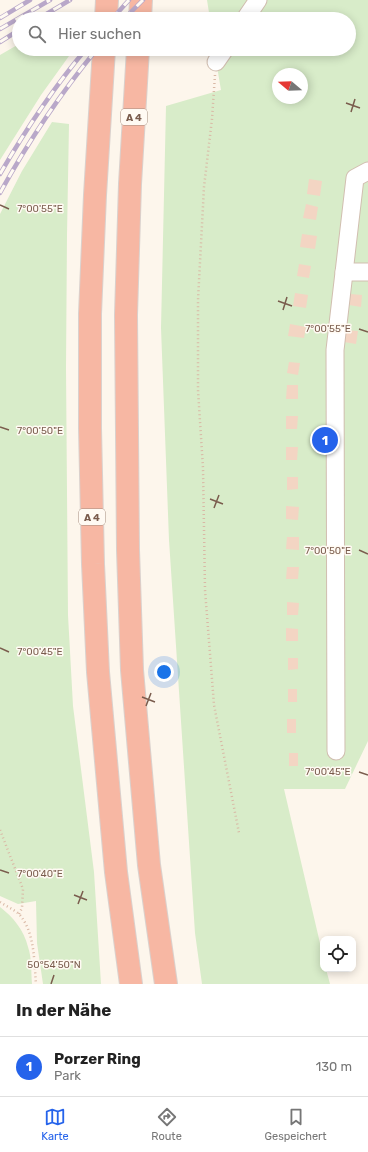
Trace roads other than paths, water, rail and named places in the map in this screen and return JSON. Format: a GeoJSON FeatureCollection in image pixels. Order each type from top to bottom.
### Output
{"type":"FeatureCollection","features":[{"type":"Feature","properties":{"kind":"highway"},"geometry":{"type":"LineString","coordinates":[[106,12],[107,0]]}},
{"type":"Feature","properties":{"kind":"highway"},"geometry":{"type":"LineString","coordinates":[[140,12],[141,0]]}},
{"type":"Feature","properties":{"kind":"highway","name":"A 4"},"geometry":{"type":"LineString","coordinates":[[104,56],[95,195],[90,314],[90,428],[93,564],[98,672],[116,872],[131,984]]}},
{"type":"Feature","properties":{"kind":"highway","name":"A 4"},"geometry":{"type":"LineString","coordinates":[[138,56],[130,184],[126,315],[128,550],[132,670],[147,842],[166,984]]}},
{"type":"Feature","properties":{"kind":"lane"},"geometry":{"type":"LineString","coordinates":[[250,12],[258,0]]}},
{"type":"Feature","properties":{"kind":"lane"},"geometry":{"type":"LineString","coordinates":[[336,751],[335,350],[355,178],[368,171]]}},
{"type":"Feature","properties":{"kind":"lane"},"geometry":{"type":"LineString","coordinates":[[344,272],[368,272]]}},
{"type":"Feature","properties":{"kind":"railway"},"geometry":{"type":"LineString","coordinates":[[0,18],[30,0]]}},
{"type":"Feature","properties":{"kind":"railway"},"geometry":{"type":"LineString","coordinates":[[29,12],[50,0]]}},
{"type":"Feature","properties":{"kind":"railway"},"geometry":{"type":"LineString","coordinates":[[50,12],[70,0]]}},
{"type":"Feature","properties":{"kind":"railway"},"geometry":{"type":"LineString","coordinates":[[118,12],[129,0]]}},
{"type":"Feature","properties":{"kind":"railway"},"geometry":{"type":"LineString","coordinates":[[131,12],[143,0]]}},
{"type":"Feature","properties":{"kind":"railway"},"geometry":{"type":"LineString","coordinates":[[0,29],[12,22]]}},
{"type":"Feature","properties":{"kind":"railway"},"geometry":{"type":"LineString","coordinates":[[0,42],[12,34]]}},
{"type":"Feature","properties":{"kind":"railway"},"geometry":{"type":"LineString","coordinates":[[0,174],[40,110],[81,56]]}},
{"type":"Feature","properties":{"kind":"railway"},"geometry":{"type":"LineString","coordinates":[[0,193],[45,119],[70,83],[91,56]]}},
{"type":"Feature","properties":{"kind":"place","name":"Porzer Ring"},"geometry":{"type":"Point","coordinates":[325,440]}}]}
